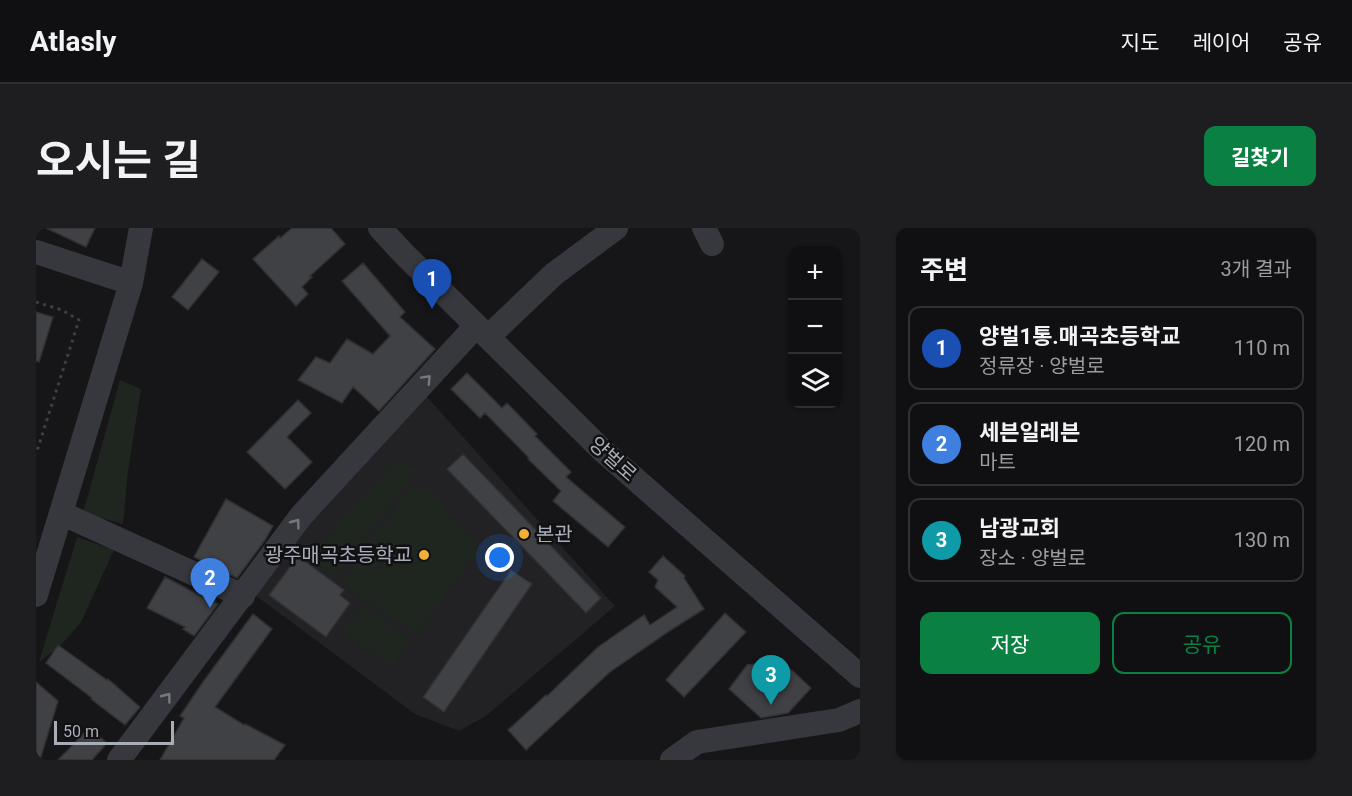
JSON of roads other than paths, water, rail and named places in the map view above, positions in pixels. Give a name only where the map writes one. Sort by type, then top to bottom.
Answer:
[{"type":"street","points":[[36,595],[131,283],[141,228]]},
{"type":"street","name":"양벌로","points":[[380,228],[403,254],[602,450],[860,676]]},
{"type":"street","points":[[119,760],[302,516],[482,331],[616,228]]},
{"type":"street","points":[[36,252],[131,283]]},
{"type":"street","points":[[61,513],[243,596]]},
{"type":"street","points":[[672,760],[697,742],[839,720],[860,711]]},
{"type":"place","name":"양벌1통.매곡초등학교","points":[[432,309]]},
{"type":"place","name":"본관","points":[[524,534]]},
{"type":"place","name":"광주매곡초등학교","points":[[424,555]]},
{"type":"place","name":"세븐일레븐","points":[[210,608]]},
{"type":"place","name":"남광교회","points":[[771,705]]}]
